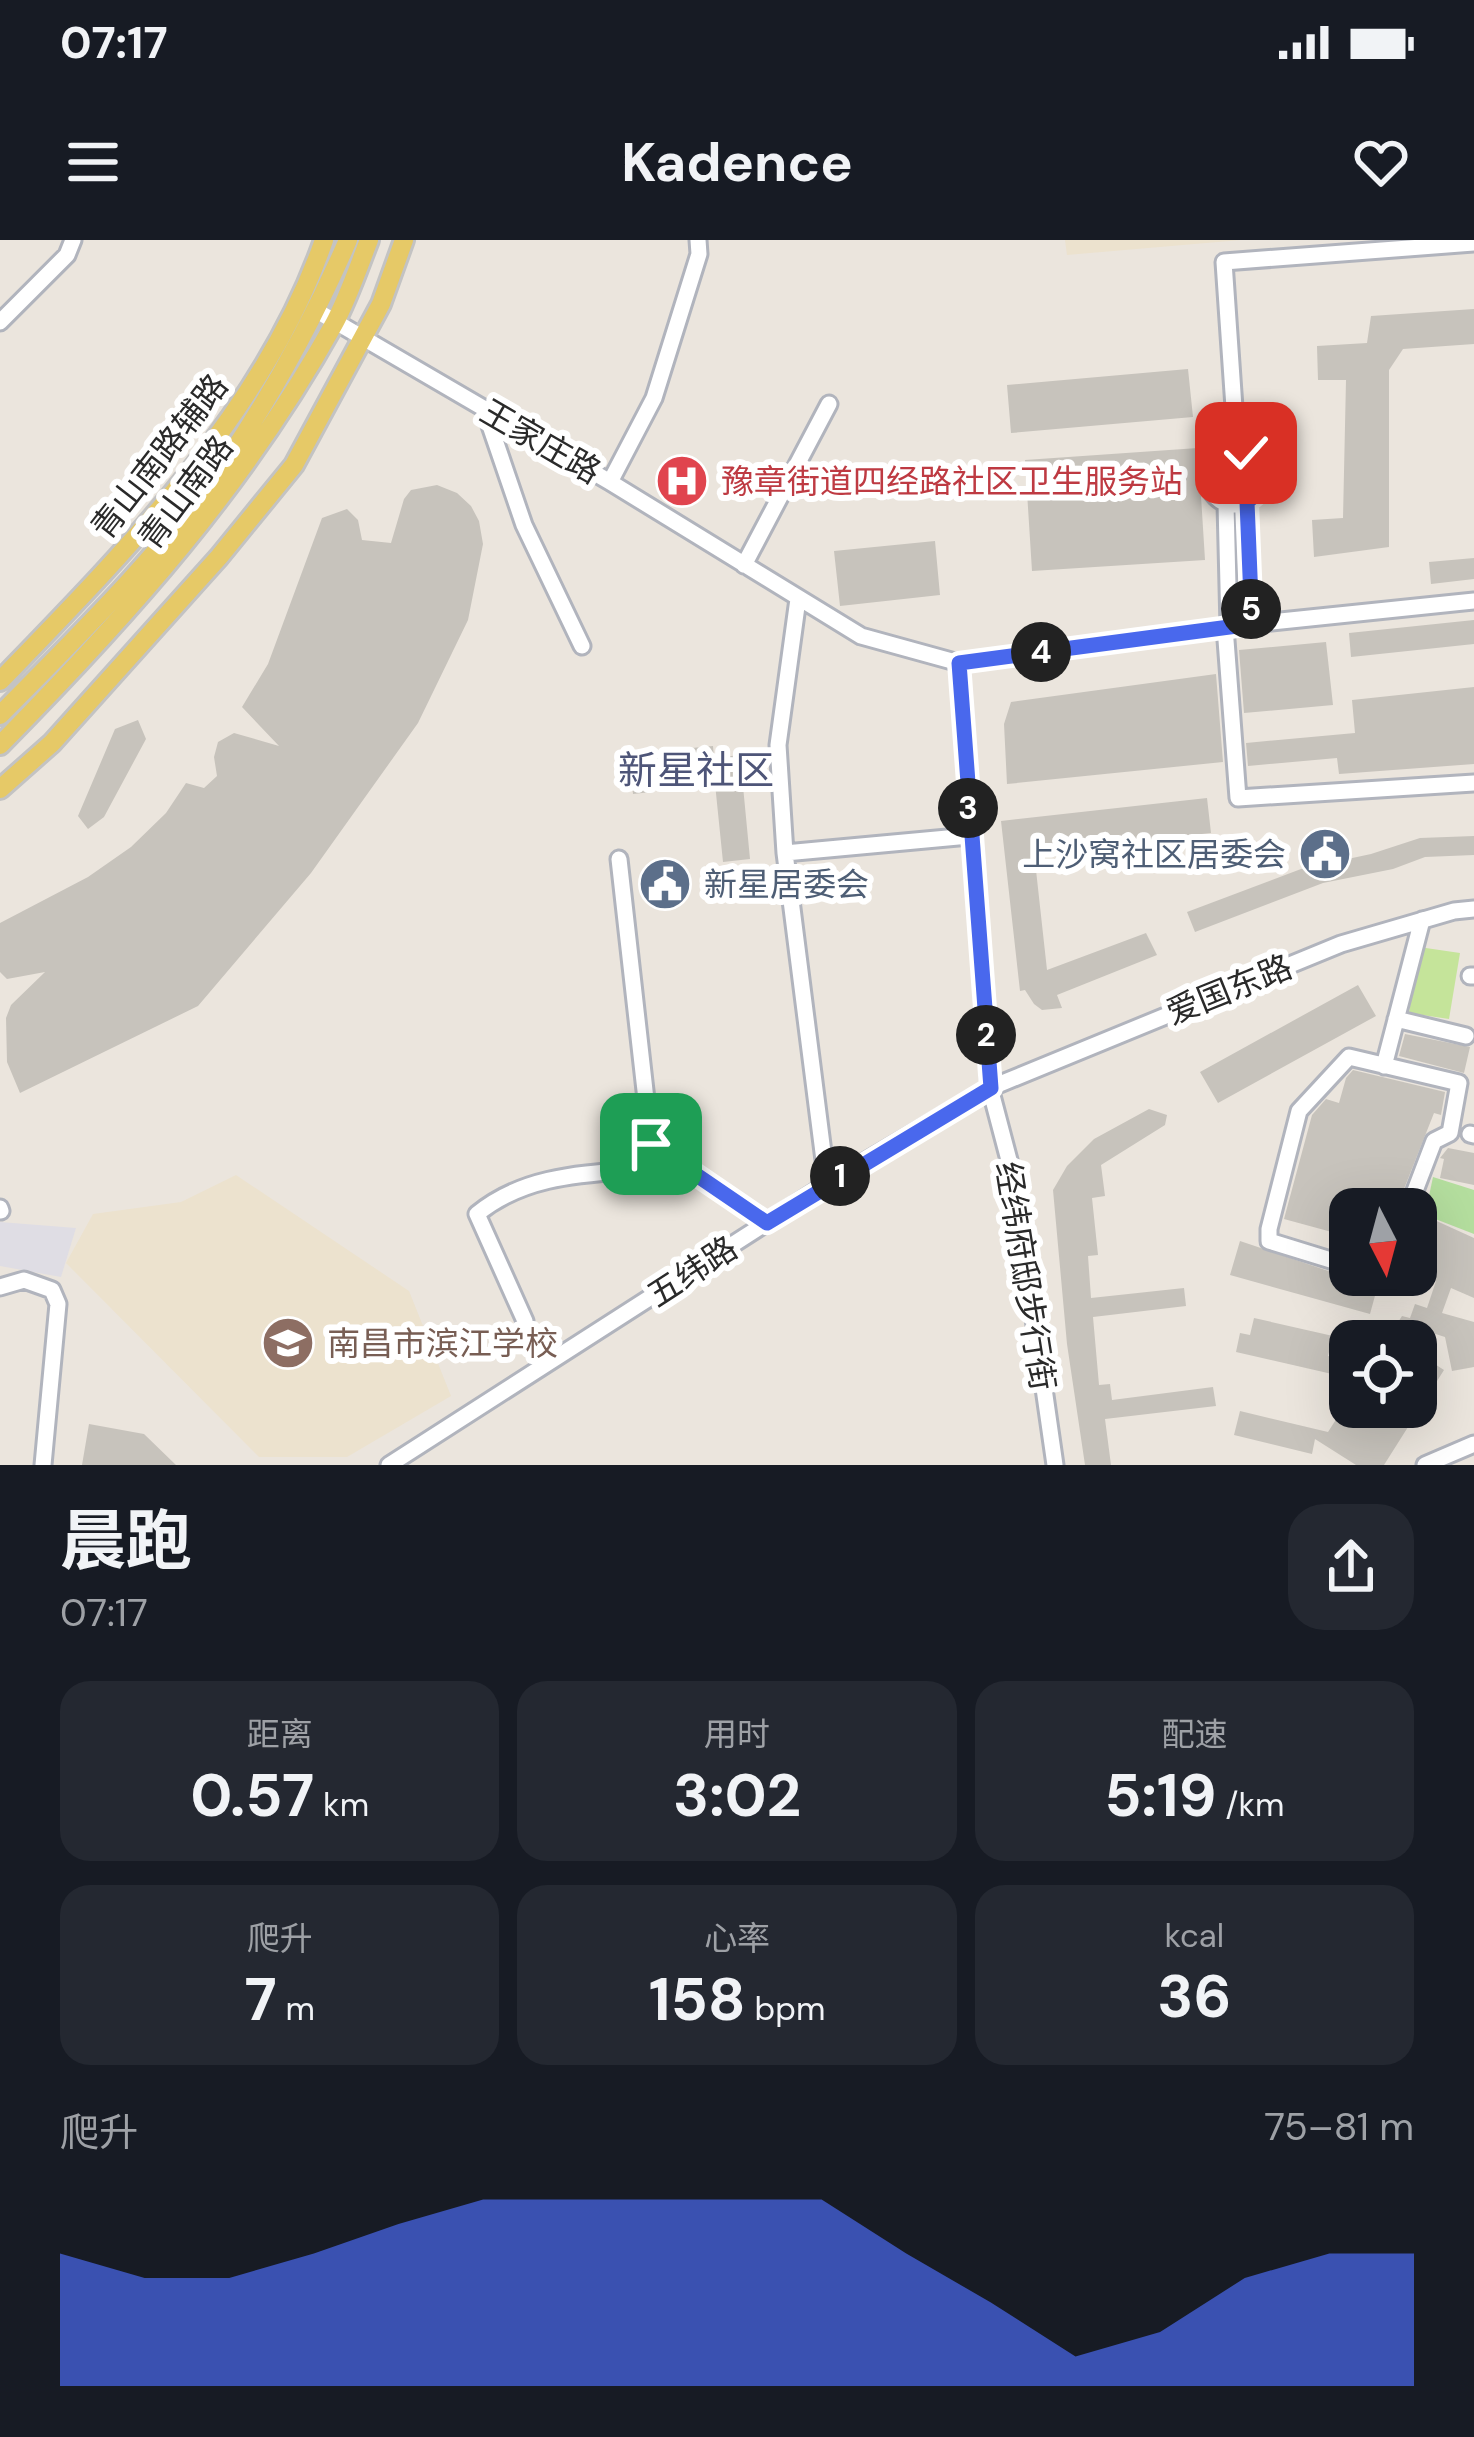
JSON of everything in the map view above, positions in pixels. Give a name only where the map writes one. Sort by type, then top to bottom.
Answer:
[{"type":"main road","name":"青山南路辅路","points":[[0,681],[110,568],[246,393],[304,297],[324,240]]},
{"type":"main road","name":"青山南路","points":[[0,715],[154,550],[227,460],[317,311],[348,240]]},
{"type":"main road","name":"青山南路","points":[[0,745],[172,561],[239,477],[336,321],[369,240]]},
{"type":"main road","points":[[0,789],[52,743],[219,557],[294,465],[381,304],[404,240]]},
{"type":"street","points":[[0,322],[67,255],[73,240]]},
{"type":"street","points":[[610,482],[654,398],[699,254],[698,240]]},
{"type":"street","points":[[1237,451],[1224,262],[1474,243]]},
{"type":"street","name":"王家庄路","points":[[317,311],[861,636],[959,663]]},
{"type":"street","points":[[744,566],[829,404]]},
{"type":"street","points":[[484,408],[524,525],[582,646]]},
{"type":"street","points":[[1237,451],[1254,458],[1262,475],[1258,493],[1247,502],[1226,504],[1213,494],[1210,469],[1220,456],[1237,451]]},
{"type":"street","points":[[1247,502],[1252,624]]},
{"type":"street","points":[[1226,504],[1227,627],[1238,798],[1474,783]]},
{"type":"street","points":[[798,599],[778,745],[785,854],[827,1184]]},
{"type":"street","points":[[991,1088],[959,663],[1227,627],[1474,601]]},
{"type":"street","points":[[785,854],[970,836]]},
{"type":"street","points":[[525,1321],[477,1214],[533,1183],[646,1169],[651,1144],[619,859]]},
{"type":"street","name":"爱国东路","points":[[991,1088],[1321,952],[1474,909]]},
{"type":"street","points":[[1384,1066],[1422,920]]},
{"type":"street","points":[[1396,1019],[1466,1036]]},
{"type":"street","points":[[1329,1259],[1269,1241],[1271,1215],[1299,1111],[1349,1057],[1459,1083],[1450,1133],[1434,1141],[1416,1188]]},
{"type":"street","name":"五纬路","points":[[388,1465],[827,1184],[991,1088]]},
{"type":"street","name":"经纬府邸步行街","points":[[991,1088],[1014,1179],[1055,1465]]},
{"type":"street","points":[[651,1144],[767,1223]]},
{"type":"street","points":[[0,1287],[24,1280],[52,1290],[58,1304],[43,1465]]},
{"type":"street","points":[[1425,1465],[1474,1444]]},
{"type":"shaded area","points":[[1065,240],[1241,240],[1067,255]]},
{"type":"shaded area","name":"南昌市滨江学校","points":[[236,1175],[409,1291],[451,1396],[347,1457],[259,1457],[66,1263],[93,1214],[181,1202]]},
{"type":"shaded area","points":[[0,1222],[76,1228],[61,1277],[0,1266]]},
{"type":"green space","points":[[1419,947],[1460,953],[1449,1019],[1409,1013]]},
{"type":"green space","points":[[1433,1177],[1474,1190],[1474,1234],[1437,1220],[1437,1188],[1431,1188]]},
{"type":"building","points":[[1474,309],[1474,344],[1403,349],[1389,370],[1389,547],[1314,557],[1312,520],[1343,518],[1346,380],[1318,380],[1317,346],[1367,343],[1371,316]]},
{"type":"building","points":[[1188,369],[1193,417],[1011,433],[1007,385]]},
{"type":"building","points":[[1198,448],[1205,560],[1032,571],[1025,460]]},
{"type":"building","points":[[437,485],[457,493],[471,506],[483,544],[468,620],[418,723],[311,873],[198,1006],[20,1093],[7,1062],[6,1018],[11,1005],[45,972],[7,979],[0,972],[0,923],[88,877],[131,847],[166,813],[186,783],[204,788],[217,776],[218,742],[234,733],[279,746],[242,707],[268,664],[322,518],[347,509],[358,520],[362,540],[391,543],[411,490]]},
{"type":"building","points":[[935,541],[940,595],[840,606],[834,551]]},
{"type":"building","points":[[1474,558],[1474,579],[1431,584],[1429,562]]},
{"type":"building","points":[[1474,620],[1474,644],[1351,657],[1349,633]]},
{"type":"building","points":[[1326,642],[1333,705],[1244,713],[1239,650]]},
{"type":"building","points":[[1216,674],[1223,762],[1007,784],[1004,724],[1011,702]]},
{"type":"building","points":[[1474,687],[1474,764],[1339,774],[1337,758],[1248,766],[1246,743],[1355,733],[1352,700]]},
{"type":"building","points":[[138,720],[146,739],[104,817],[88,829],[78,816],[115,729]]},
{"type":"building","points":[[713,746],[714,758],[740,755],[750,859],[723,862],[713,764],[648,770],[651,792],[633,794],[629,754]]},
{"type":"building","points":[[1207,798],[1211,833],[1034,852],[1047,970],[1146,933],[1157,955],[1057,995],[1062,1008],[1042,1010],[1034,1004],[1025,990],[1020,991],[1001,821]]},
{"type":"building","points":[[1474,836],[1474,855],[1425,857],[1393,869],[1323,883],[1195,932],[1187,912],[1301,869],[1420,838]]},
{"type":"building","points":[[1358,985],[1376,1016],[1218,1103],[1200,1072]]},
{"type":"building","points":[[1405,1034],[1470,1047],[1464,1073],[1399,1056]]},
{"type":"building","points":[[1353,1070],[1445,1092],[1441,1115],[1434,1113],[1404,1188],[1329,1188],[1329,1231],[1284,1219],[1312,1115],[1326,1099],[1339,1103]]},
{"type":"building","points":[[1149,1109],[1167,1115],[1165,1125],[1101,1165],[1105,1196],[1092,1198],[1098,1255],[1088,1256],[1091,1298],[1184,1288],[1186,1306],[1093,1317],[1099,1385],[1110,1384],[1112,1400],[1213,1387],[1216,1406],[1105,1419],[1111,1465],[1085,1465],[1067,1344],[1053,1190],[1067,1166],[1094,1139]]},
{"type":"building","points":[[1448,1148],[1474,1153],[1474,1185],[1440,1178],[1444,1159],[1440,1158]]},
{"type":"building","points":[[1437,1221],[1474,1238],[1474,1298],[1451,1288],[1442,1313],[1474,1322],[1474,1367],[1452,1371],[1445,1337],[1437,1334],[1437,1320],[1399,1320],[1410,1318],[1415,1304],[1427,1308],[1431,1296],[1437,1296]]},
{"type":"building","points":[[1240,1241],[1329,1271],[1329,1296],[1375,1296],[1370,1314],[1230,1275]]},
{"type":"building","points":[[1254,1318],[1329,1335],[1329,1373],[1236,1352],[1240,1333],[1250,1335]]},
{"type":"building","points":[[1240,1411],[1328,1432],[1331,1428],[1407,1428],[1384,1465],[1356,1465],[1315,1439],[1312,1454],[1234,1435]]},
{"type":"building","points":[[89,1424],[144,1434],[176,1465],[82,1465]]},
{"type":"place","name":"豫章街道四经路社区卫生服务站","points":[[682,481]]},
{"type":"place","name":"上沙窝社区居委会","points":[[1325,854]]},
{"type":"place","name":"新星居委会","points":[[665,884]]},
{"type":"place","name":"南昌市滨江学校","points":[[288,1343]]},
{"type":"district","name":"新星社区","points":[[696,770]]},
{"type":"route","points":[[651,1144],[767,1223],[991,1088],[959,663],[1252,624],[1247,502],[1258,493],[1262,475],[1246,453]]}]
